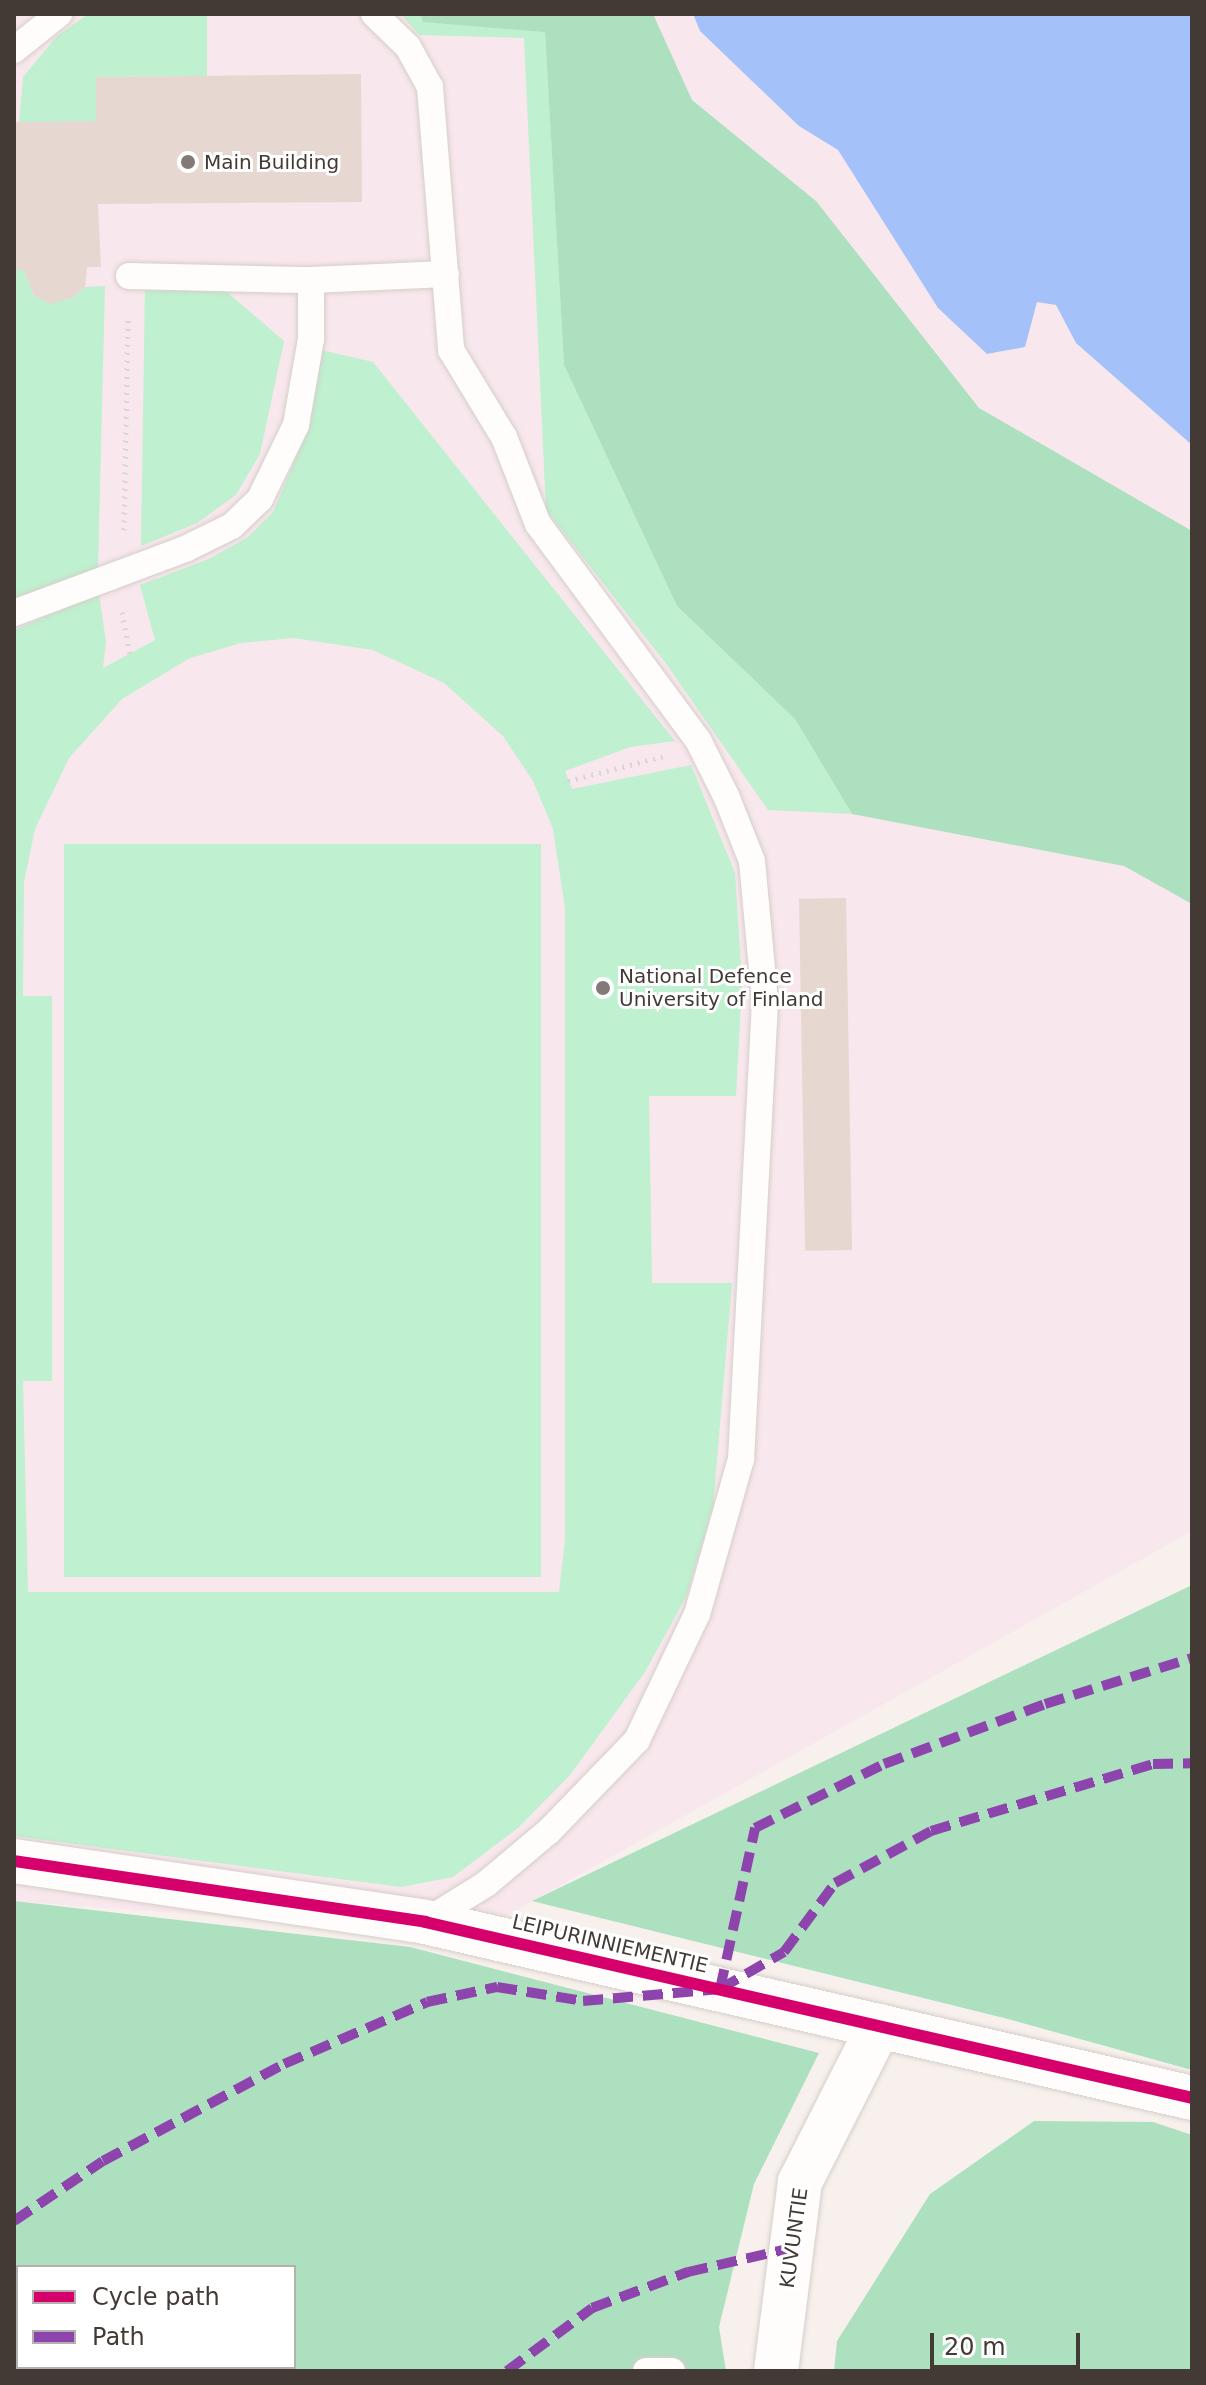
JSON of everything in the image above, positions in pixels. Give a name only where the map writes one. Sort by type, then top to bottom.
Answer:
[{"type":"street","name":"LEIPURINNIEMENTIE","points":[[14,1861],[425,1922],[1192,2098]]},
{"type":"street","name":"KUVUNTIE","points":[[776,2371],[800,2182],[879,2026]]},
{"type":"lane","points":[[14,50],[59,14]]},
{"type":"lane","points":[[374,14],[408,47],[430,87],[451,350],[504,437],[538,524],[703,749],[752,861],[760,917],[765,1002],[741,1459],[697,1614],[637,1740],[549,1831],[486,1884],[425,1922]]},
{"type":"lane","points":[[129,276],[311,280],[446,274]]},
{"type":"lane","points":[[14,613],[232,526],[260,499],[296,425],[311,339],[311,280]]},
{"type":"lane","points":[[646,2371],[672,2371]]},
{"type":"path","points":[[123,572],[129,276]]},
{"type":"path","points":[[568,781],[625,762],[703,749]]},
{"type":"shaded area","name":"National Defence University of Finland","points":[[14,14],[693,14],[700,31],[799,126],[838,150],[938,308],[987,354],[1025,347],[1037,302],[1056,305],[1076,343],[1192,445],[1192,1531],[472,1935],[14,1901]]},
{"type":"green space","points":[[88,14],[207,14],[207,76],[96,77],[96,121],[19,123],[23,77],[56,37]]},
{"type":"green space","points":[[401,14],[421,14],[424,22],[545,31],[564,365],[677,606],[795,719],[852,814],[768,810],[667,665],[546,510],[524,38],[419,35]]},
{"type":"green space","points":[[421,14],[653,14],[692,100],[816,201],[979,408],[1192,531],[1192,904],[1124,866],[852,814],[795,719],[677,606],[564,365],[545,32],[423,22]]},
{"type":"green space","points":[[14,270],[24,270],[34,296],[51,303],[72,298],[85,287],[105,286],[98,568],[14,598]]},
{"type":"green space","points":[[220,286],[284,341],[260,454],[236,495],[197,523],[141,546],[145,287]]},
{"type":"green space","points":[[321,350],[373,362],[675,741],[630,747],[565,771],[572,789],[691,765],[735,873],[742,984],[736,1096],[649,1096],[652,1283],[732,1283],[713,1507],[687,1595],[645,1672],[570,1775],[518,1828],[453,1877],[401,1887],[14,1836],[14,630],[99,594],[106,642],[103,668],[155,640],[140,585],[209,559],[248,537],[273,512],[310,425]],"holes":[[[294,638],[373,650],[444,683],[503,736],[533,781],[553,829],[565,908],[565,1540],[559,1592],[28,1592],[23,1381],[52,1381],[52,996],[23,996],[24,882],[35,829],[69,758],[122,699],[190,658],[241,643]]]},
{"type":"green space","points":[[64,844],[541,844],[541,1577],[64,1577]]},
{"type":"green space","points":[[1192,1585],[1192,2070],[1004,2018],[532,1901]]},
{"type":"green space","points":[[14,1901],[410,1947],[819,2053],[754,2184],[719,2327],[726,2371],[14,2371]]},
{"type":"green space","points":[[1034,2121],[1153,2122],[1192,2135],[1192,2371],[834,2371],[837,2341],[930,2194]]},
{"type":"water","points":[[693,14],[1192,14],[1192,445],[1076,343],[1056,305],[1037,302],[1025,347],[987,354],[938,308],[838,150],[799,126],[700,31]]},
{"type":"building","name":"Main Building","points":[[361,74],[362,202],[98,204],[101,267],[87,267],[85,287],[72,298],[51,304],[34,296],[24,270],[14,270],[14,122],[96,121],[96,77]]},
{"type":"building","points":[[846,898],[852,1250],[805,1251],[799,899]]},
{"type":"marked path","points":[[720,1989],[755,1828],[884,1764],[1045,1704],[1192,1658]]},
{"type":"marked path","points":[[14,2221],[103,2161],[284,2064],[427,2002],[497,1987],[583,2001],[720,1989],[784,1952],[835,1883],[931,1831],[1153,1764],[1192,1763]]},
{"type":"marked path","points":[[507,2371],[592,2308],[688,2272],[792,2248]]},
{"type":"cycle path","points":[[14,1861],[425,1922],[1192,2098]]},
{"type":"place","name":"Main Building","points":[[188,162]]},
{"type":"place","name":"National Defence University of Finland","points":[[603,988]]}]
